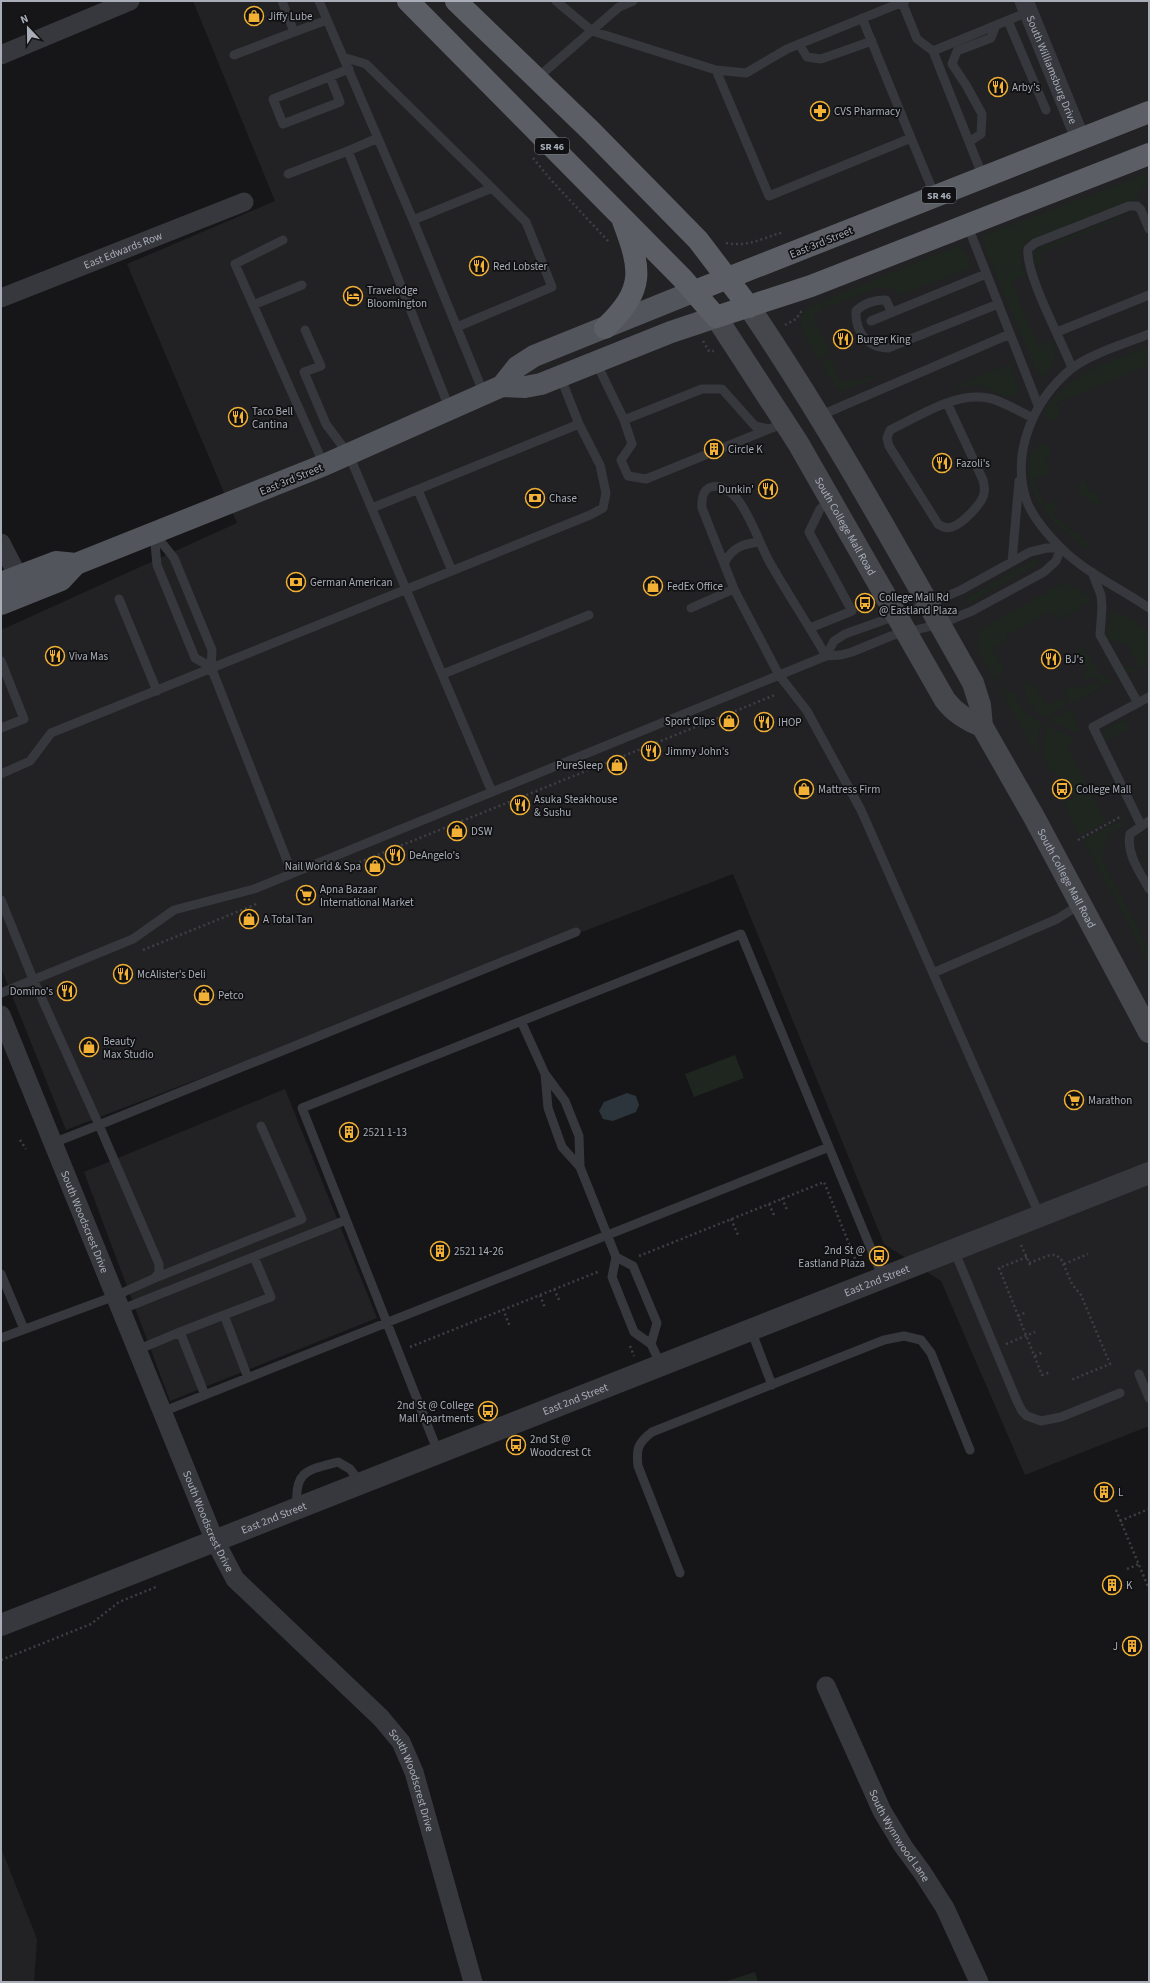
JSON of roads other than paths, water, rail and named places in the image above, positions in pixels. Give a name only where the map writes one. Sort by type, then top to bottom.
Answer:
[{"type":"highway","name":"SR 46","points":[[408,1],[695,291],[716,317]]},
{"type":"highway","points":[[456,1],[693,235],[729,278],[749,306]]},
{"type":"highway","name":"East 3rd Street","points":[[695,291],[1149,112]]},
{"type":"highway","name":"East 3rd Street","points":[[716,317],[811,286],[1149,154]]},
{"type":"highway","points":[[605,328],[625,305],[634,290],[637,278],[636,262],[621,216]]},
{"type":"main road","name":"East 3rd Street","points":[[1,604],[61,580],[76,564],[349,455],[450,410],[493,390],[524,361],[695,291]]},
{"type":"main road","name":"South College Mall Road","points":[[749,306],[820,416],[929,604],[976,690],[980,704],[982,726],[1081,904],[1149,1032]]},
{"type":"main road","name":"East 3rd Street","points":[[493,390],[533,386],[671,332],[716,317]]},
{"type":"main road","name":"South College Mall Road","points":[[716,317],[777,426],[830,500],[949,706],[962,717],[982,726]]},
{"type":"main road","name":"East 3rd Street","points":[[10,580],[56,562],[76,564]]},
{"type":"street","points":[[1,55],[130,1]]},
{"type":"street","name":"South Williamsburg Drive","points":[[1026,7],[1080,138]]},
{"type":"street","name":"East Edwards Row","points":[[1,298],[244,202]]},
{"type":"street","points":[[1,543],[10,580]]},
{"type":"street","name":"South Woodscrest Drive","points":[[1,1015],[214,1539],[235,1579],[381,1718],[401,1742],[420,1790],[473,1982]]},
{"type":"street","name":"East 2nd Street","points":[[1,1624],[214,1539],[1149,1173]]},
{"type":"street","name":"South Wynnwood Lane","points":[[826,1686],[882,1811],[903,1846],[945,1908],[979,1982]]},
{"type":"lane","points":[[282,1],[294,32]]},
{"type":"lane","points":[[319,1],[457,327],[493,390]]},
{"type":"lane","points":[[556,1],[592,31],[716,70],[746,73],[787,49],[903,2],[918,39],[933,51],[983,177]]},
{"type":"lane","points":[[536,79],[619,7],[633,1]]},
{"type":"lane","points":[[933,51],[1008,21],[1026,7]]},
{"type":"lane","points":[[862,18],[936,196]]},
{"type":"lane","points":[[234,55],[327,20]]},
{"type":"lane","points":[[1008,21],[1046,110]]},
{"type":"lane","points":[[969,142],[981,134],[982,114],[966,85],[952,64],[957,51],[991,38],[996,25]]},
{"type":"lane","points":[[799,44],[807,57],[821,59],[872,41]]},
{"type":"lane","points":[[344,57],[366,64],[526,222],[552,286],[457,327]]},
{"type":"lane","points":[[330,77],[340,102],[283,124],[273,99],[349,69]]},
{"type":"lane","points":[[716,70],[769,196],[911,138]]},
{"type":"lane","points":[[288,174],[378,138]]},
{"type":"lane","points":[[348,151],[450,410]]},
{"type":"lane","points":[[413,220],[492,188]]},
{"type":"lane","points":[[1072,368],[1035,281],[1027,256],[1028,249],[1035,243],[1129,206],[1137,206],[1141,210],[1149,229]]},
{"type":"lane","points":[[967,224],[1038,405]]},
{"type":"lane","points":[[283,240],[235,264],[324,465]]},
{"type":"lane","points":[[871,321],[986,274]]},
{"type":"lane","points":[[253,305],[302,285]]},
{"type":"lane","points":[[1057,332],[1149,295]]},
{"type":"lane","points":[[892,313],[886,300],[870,302],[856,311],[857,323],[864,339],[879,348],[888,348],[998,304]]},
{"type":"lane","points":[[305,330],[321,366],[304,372],[326,424],[349,455],[492,792]]},
{"type":"lane","points":[[820,416],[1010,334]]},
{"type":"lane","points":[[1012,562],[1021,465],[1025,441],[1038,405],[1072,368],[1149,334]]},
{"type":"lane","points":[[596,362],[624,420],[632,444],[620,460],[628,476],[646,479],[777,426]]},
{"type":"lane","points":[[1,774],[30,761],[51,733],[590,515],[603,508],[606,493],[600,465],[580,424],[560,376]]},
{"type":"lane","points":[[624,420],[702,389],[722,389],[755,426],[777,426]]},
{"type":"lane","points":[[947,403],[983,480],[984,493],[979,504],[967,517],[954,527],[944,528],[938,524],[889,446],[887,438],[890,430],[947,403],[967,398],[989,398],[1033,418]]},
{"type":"lane","points":[[372,508],[580,424]]},
{"type":"lane","points":[[1021,465],[1027,500],[1036,517],[1061,548],[1092,572],[1149,608]]},
{"type":"lane","points":[[826,656],[769,561],[739,501],[729,490],[722,487],[709,488],[704,492],[701,499],[702,508],[725,562],[734,589],[779,675],[807,711],[858,805],[1040,1216]]},
{"type":"lane","points":[[418,490],[452,571]]},
{"type":"lane","points":[[810,628],[852,611],[809,532],[820,509],[830,500]]},
{"type":"lane","points":[[154,533],[157,565],[195,658],[211,667]]},
{"type":"lane","points":[[154,533],[174,558],[212,650],[211,667],[292,873]]},
{"type":"lane","points":[[725,562],[729,554],[741,544],[759,542]]},
{"type":"lane","points":[[1,993],[133,939],[174,910],[254,889],[826,656],[841,656],[891,636],[901,624],[929,604],[961,590],[1030,552],[1047,548],[1061,548]]},
{"type":"lane","points":[[826,656],[834,641],[845,634],[901,624],[940,624],[972,611],[1044,572],[1056,561],[1061,548]]},
{"type":"lane","points":[[1092,572],[1101,595],[1102,607],[1100,635],[1138,703]]},
{"type":"lane","points":[[691,608],[734,589]]},
{"type":"lane","points":[[119,599],[157,691]]},
{"type":"lane","points":[[443,674],[589,615]]},
{"type":"lane","points":[[1,661],[24,718],[1,728]]},
{"type":"lane","points":[[1149,697],[1093,727],[1145,823],[1130,834],[1128,843],[1130,853],[1149,889]]},
{"type":"lane","points":[[1,900],[33,980],[99,1125],[159,1264],[159,1272],[155,1278]]},
{"type":"lane","points":[[933,973],[1057,919],[1081,904]]},
{"type":"lane","points":[[53,1143],[576,932]]},
{"type":"lane","points":[[438,1452],[302,1108],[741,934],[882,1278]]},
{"type":"lane","points":[[521,1021],[545,1074],[565,1101],[579,1136],[580,1167],[616,1257],[612,1277],[631,1325],[634,1332],[651,1344],[661,1365]]},
{"type":"lane","points":[[545,1074],[548,1108],[562,1147],[580,1167]]},
{"type":"lane","points":[[118,1303],[155,1278],[302,1219],[261,1126]]},
{"type":"lane","points":[[162,1412],[829,1147]]},
{"type":"lane","points":[[1,1338],[24,1329],[118,1303],[254,1257],[346,1220]]},
{"type":"lane","points":[[954,1250],[1022,1411],[1041,1421],[1061,1417],[1120,1393]]},
{"type":"lane","points":[[137,1350],[271,1297],[254,1257]]},
{"type":"lane","points":[[616,1257],[633,1266],[657,1323],[651,1344]]},
{"type":"lane","points":[[1,1274],[24,1329]]},
{"type":"lane","points":[[224,1315],[248,1378]]},
{"type":"lane","points":[[750,1330],[772,1385]]},
{"type":"lane","points":[[180,1332],[205,1395]]},
{"type":"lane","points":[[680,1573],[638,1466],[637,1453],[641,1441],[652,1432],[884,1340],[904,1336],[921,1340],[931,1353],[970,1450]]},
{"type":"lane","points":[[1139,1374],[1149,1398]]},
{"type":"lane","points":[[297,1507],[296,1492],[298,1482],[303,1475],[317,1467],[338,1462],[350,1469],[360,1482]]},
{"type":"place","name":"Jiffy Lube","points":[[254,16]]},
{"type":"place","name":"Arby's","points":[[998,87]]},
{"type":"place","name":"CVS Pharmacy","points":[[820,111]]},
{"type":"place","name":"Red Lobster","points":[[479,266]]},
{"type":"place","name":"Travelodge Bloomington","points":[[353,296]]},
{"type":"place","name":"Burger King","points":[[843,339]]},
{"type":"place","name":"Taco Bell Cantina","points":[[238,417]]},
{"type":"place","name":"Circle K","points":[[714,449]]},
{"type":"place","name":"Fazoli's","points":[[942,463]]},
{"type":"place","name":"Dunkin'","points":[[768,489]]},
{"type":"place","name":"Chase","points":[[535,498]]},
{"type":"place","name":"German American","points":[[296,582]]},
{"type":"place","name":"FedEx Office","points":[[653,586]]},
{"type":"place","name":"College Mall Rd @ Eastland Plaza","points":[[865,603]]},
{"type":"place","name":"Viva Mas","points":[[55,656]]},
{"type":"place","name":"BJ's","points":[[1051,659]]},
{"type":"place","name":"Sport Clips","points":[[729,721]]},
{"type":"place","name":"IHOP","points":[[764,722]]},
{"type":"place","name":"Jimmy John's","points":[[651,751]]},
{"type":"place","name":"PureSleep","points":[[617,765]]},
{"type":"place","name":"Mattress Firm","points":[[804,789]]},
{"type":"place","name":"College Mall","points":[[1062,789]]},
{"type":"place","name":"Asuka Steakhouse & Sushu","points":[[520,805]]},
{"type":"place","name":"DSW","points":[[457,831]]},
{"type":"place","name":"DeAngelo's","points":[[395,855]]},
{"type":"place","name":"Nail World & Spa","points":[[375,866]]},
{"type":"place","name":"Apna Bazaar International Market","points":[[306,895]]},
{"type":"place","name":"A Total Tan","points":[[249,919]]},
{"type":"place","name":"McAlister's Deli","points":[[123,974]]},
{"type":"place","name":"Domino's","points":[[67,991]]},
{"type":"place","name":"Petco","points":[[204,995]]},
{"type":"place","name":"Beauty Max Studio","points":[[89,1047]]},
{"type":"place","name":"Marathon","points":[[1074,1100]]},
{"type":"place","name":"2521 1-13","points":[[349,1132]]},
{"type":"place","name":"2521 14-26","points":[[440,1251]]},
{"type":"place","name":"2nd St @ Eastland Plaza","points":[[879,1256]]},
{"type":"place","name":"2nd St @ College Mall Apartments","points":[[488,1411]]},
{"type":"place","name":"2nd St @ Woodcrest Ct","points":[[516,1445]]},
{"type":"place","name":"L","points":[[1104,1492]]},
{"type":"place","name":"K","points":[[1112,1585]]},
{"type":"place","name":"J","points":[[1132,1646]]}]
